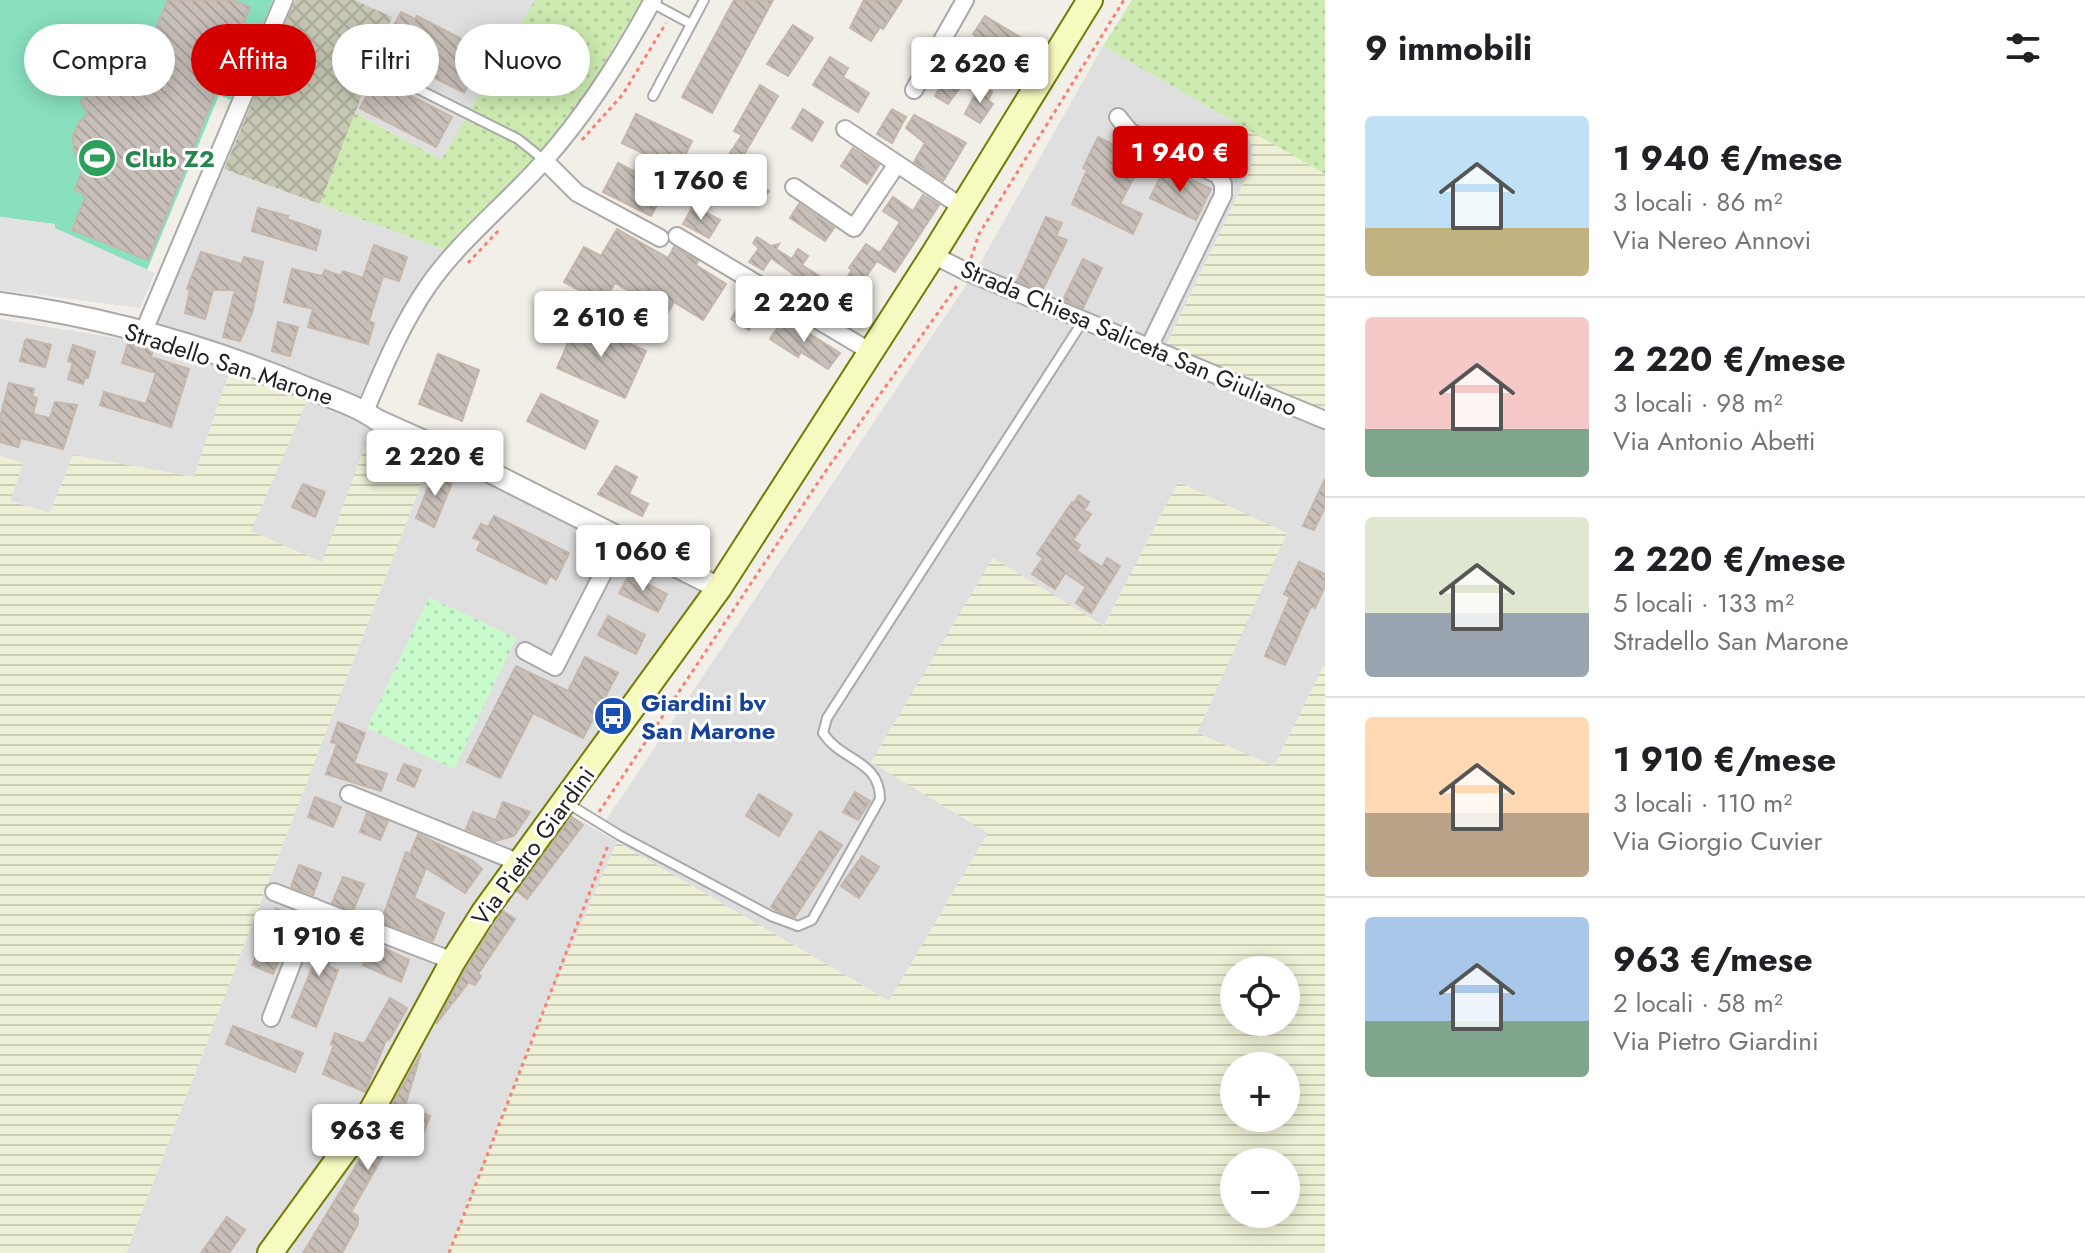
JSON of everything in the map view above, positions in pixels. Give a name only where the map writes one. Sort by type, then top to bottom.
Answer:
[{"type":"main road","name":"Via Pietro Giardini","points":[[270,1253],[366,1121],[453,961],[719,588],[933,255],[1090,0]]},
{"type":"street","points":[[143,333],[284,0]]},
{"type":"street","points":[[914,90],[965,0]]},
{"type":"street","points":[[365,411],[387,358],[428,286],[545,161],[585,111],[625,51],[650,1]]},
{"type":"street","points":[[1118,117],[1130,132],[1218,175],[1223,184],[1223,195],[1149,347]]},
{"type":"street","points":[[845,129],[962,207]]},
{"type":"street","points":[[545,161],[588,200],[660,238]]},
{"type":"street","points":[[794,187],[854,228],[897,164]]},
{"type":"street","points":[[677,236],[871,352]]},
{"type":"street","name":"Strada Chiesa Saliceta San Giuliano","points":[[933,255],[967,272],[1325,420]]},
{"type":"street","name":"Stradello San Marone","points":[[0,303],[33,307],[143,333],[263,370],[365,411],[377,420],[464,459],[719,588]]},
{"type":"street","points":[[525,651],[555,667],[621,538]]},
{"type":"street","points":[[349,794],[520,863]]},
{"type":"street","points":[[274,892],[453,961]]},
{"type":"street","points":[[271,1018],[314,907]]},
{"type":"lane","points":[[653,96],[704,0]]},
{"type":"lane","points":[[650,1],[691,24]]},
{"type":"lane","points":[[432,96],[518,139],[545,161]]},
{"type":"lane","points":[[565,802],[771,916],[798,926],[812,920],[880,799],[876,775],[830,744],[823,733],[823,725],[1083,320]]},
{"type":"path","points":[[449,1253],[611,835],[592,823],[823,475],[967,272],[979,234],[1124,0]]},
{"type":"shaded area","points":[[295,0],[355,0],[392,17],[389,24],[332,24],[332,96],[362,96],[320,204],[224,169],[255,96],[316,96],[316,24],[285,24]]},
{"type":"shaded area","points":[[355,0],[535,0],[521,24],[455,24],[455,96],[479,96],[441,160],[355,113],[362,96],[439,96],[439,24],[389,24],[392,17]]},
{"type":"shaded area","points":[[1103,46],[1242,126],[1252,147],[1250,170],[1166,345],[978,267]]},
{"type":"shaded area","points":[[1242,126],[1325,174],[1325,412],[1166,345],[1250,170],[1252,147]]},
{"type":"shaded area","points":[[224,169],[445,250],[399,317],[349,418],[372,428],[323,563],[251,531],[230,371],[194,477],[73,455],[50,513],[10,501],[23,463],[0,456],[0,319],[146,343]]},
{"type":"shaded area","points":[[0,217],[55,224],[55,228],[155,273],[140,308],[0,290]]},
{"type":"shaded area","points":[[971,278],[1325,428],[1325,663],[1274,766],[1197,733],[1286,533],[1178,482],[1104,626],[872,762],[988,833],[889,1001],[617,842],[538,1024],[448,1253],[126,1253],[433,453],[706,593],[555,806],[616,841],[621,830],[606,820]]},
{"type":"shaded area","points":[[230,370],[307,401],[251,531],[322,562],[372,428],[433,453],[126,1253],[0,1253],[0,456],[23,463],[10,501],[50,513],[73,455],[194,477]]},
{"type":"shaded area","points":[[1178,482],[1287,533],[1197,733],[1274,766],[1325,663],[1325,1253],[448,1253],[538,1024],[617,842],[889,1001],[988,833],[871,762],[993,558],[1104,626]]},
{"type":"green space","name":"Club Z2","points":[[0,0],[273,0],[263,24],[191,24],[191,96],[219,96],[147,270],[54,228],[54,224],[0,217]]},
{"type":"green space","points":[[535,0],[642,0],[590,87],[590,24],[521,24]]},
{"type":"green space","points":[[1132,0],[1325,0],[1325,174],[1103,46]]},
{"type":"green space","points":[[479,96],[585,96],[566,127],[445,250],[320,204],[355,113],[441,160]]},
{"type":"green space","points":[[429,597],[516,638],[454,769],[367,728]]},
{"type":"building","points":[[168,0],[232,0],[250,7],[243,24],[191,24],[191,96],[214,96],[148,260],[72,230],[86,195],[75,190],[83,168],[74,150],[73,136],[78,124],[88,114],[80,101],[88,96],[175,96],[175,24],[157,24]]},
{"type":"building","points":[[734,0],[773,0],[712,113],[682,97]]},
{"type":"building","points":[[864,0],[902,0],[871,41],[850,28]]},
{"type":"building","points":[[401,12],[432,24],[395,24]]},
{"type":"building","points":[[985,16],[1028,42],[1016,62],[1013,59],[1008,67],[993,60],[996,54],[989,50],[970,75],[963,70],[982,41],[973,34]]},
{"type":"building","points":[[793,25],[813,38],[788,76],[767,64]]},
{"type":"building","points":[[439,27],[455,36],[455,88],[439,80]]},
{"type":"building","points":[[830,57],[848,68],[843,77],[869,93],[858,112],[813,85]]},
{"type":"building","points":[[947,76],[962,85],[948,104],[935,96]]},
{"type":"building","points":[[760,85],[778,96],[742,158],[747,161],[740,172],[769,191],[762,200],[740,186],[728,199],[708,186],[742,135],[734,131]]},
{"type":"building","points":[[980,85],[992,92],[988,100],[993,104],[980,123],[965,114]]},
{"type":"building","points":[[366,96],[411,96],[452,117],[436,147],[360,108]]},
{"type":"building","points":[[803,109],[823,122],[812,141],[792,128]]},
{"type":"building","points":[[892,109],[906,117],[892,143],[877,134]]},
{"type":"building","points":[[636,114],[692,141],[678,170],[622,143]]},
{"type":"building","points":[[914,115],[966,143],[943,181],[914,162],[925,143],[906,128]]},
{"type":"building","points":[[1098,137],[1143,160],[1120,204],[1142,214],[1133,234],[1072,204],[1087,170],[1083,168]]},
{"type":"building","points":[[853,148],[879,165],[867,184],[841,166]]},
{"type":"building","points":[[618,163],[666,188],[651,216],[603,192]]},
{"type":"building","points":[[1165,167],[1211,189],[1196,220],[1150,198]]},
{"type":"building","points":[[923,195],[939,205],[895,272],[877,261],[854,294],[867,302],[855,320],[838,308],[845,297],[838,291],[852,270],[849,268],[866,244],[880,253],[900,222],[883,211],[893,197],[913,211]]},
{"type":"building","points":[[799,204],[834,228],[825,241],[790,218]]},
{"type":"building","points":[[693,206],[720,220],[709,238],[683,224]]},
{"type":"building","points":[[258,208],[288,216],[287,219],[321,231],[316,250],[252,231]]},
{"type":"building","points":[[1046,217],[1062,223],[1056,236],[1067,240],[1042,291],[1017,281]]},
{"type":"building","points":[[617,229],[668,258],[674,247],[698,261],[696,265],[726,284],[703,320],[674,302],[666,316],[615,283],[603,303],[564,282],[584,247],[601,256]]},
{"type":"building","points":[[757,237],[771,246],[779,244],[776,249],[792,259],[798,249],[808,256],[802,265],[821,277],[809,297],[790,285],[796,276],[771,258],[763,270],[749,262],[759,248],[753,243]]},
{"type":"building","points":[[374,245],[407,257],[399,281],[383,276],[369,321],[374,323],[368,344],[308,327],[313,309],[284,302],[292,269],[322,276],[325,270],[341,276],[343,271],[363,278]]},
{"type":"building","points":[[201,252],[242,264],[244,257],[263,262],[252,313],[240,341],[223,337],[235,290],[213,290],[205,319],[185,313],[190,290],[187,289]]},
{"type":"building","points":[[1083,259],[1102,268],[1083,308],[1063,300]]},
{"type":"building","points":[[749,292],[766,303],[749,330],[731,319]]},
{"type":"building","points":[[784,318],[840,353],[828,369],[801,352],[798,357],[770,339]]},
{"type":"building","points":[[578,320],[646,351],[625,398],[557,368]]},
{"type":"building","points":[[278,322],[298,327],[290,356],[272,351]]},
{"type":"building","points":[[27,339],[51,345],[45,367],[20,361]]},
{"type":"building","points":[[128,343],[153,350],[151,357],[189,369],[171,427],[100,405],[104,392],[146,404],[156,373],[122,363]]},
{"type":"building","points":[[73,345],[95,352],[88,378],[85,377],[83,384],[68,379],[73,363],[68,361]]},
{"type":"building","points":[[438,354],[479,370],[462,421],[419,404]]},
{"type":"building","points":[[9,383],[34,389],[32,396],[37,398],[33,414],[50,418],[55,402],[77,405],[63,449],[21,438],[18,447],[0,442],[0,418]]},
{"type":"building","points":[[541,394],[598,421],[585,449],[527,421]]},
{"type":"building","points":[[616,466],[637,477],[629,494],[648,504],[642,516],[598,494]]},
{"type":"building","points":[[435,470],[454,478],[434,527],[416,518]]},
{"type":"building","points":[[1325,479],[1325,507],[1314,530],[1303,526]]},
{"type":"building","points":[[303,484],[325,492],[315,517],[292,507]]},
{"type":"building","points":[[1079,495],[1089,502],[1084,510],[1091,514],[1073,540],[1080,545],[1077,551],[1102,567],[1107,558],[1120,566],[1091,613],[1076,603],[1086,587],[1065,573],[1055,589],[1032,574],[1043,558],[1037,554]]},
{"type":"building","points":[[494,516],[569,553],[556,580],[550,576],[546,584],[477,550],[481,541],[473,538],[481,524],[488,527]]},
{"type":"building","points":[[1299,562],[1325,574],[1325,586],[1315,608],[1311,606],[1285,665],[1265,656],[1290,597],[1284,594]]},
{"type":"building","points":[[629,575],[667,594],[658,612],[619,593]]},
{"type":"building","points":[[608,616],[645,635],[636,654],[598,635]]},
{"type":"building","points":[[585,657],[618,673],[583,738],[533,713],[500,778],[467,762],[516,666],[568,691]]},
{"type":"building","points":[[338,722],[365,733],[354,763],[387,774],[381,791],[326,774],[337,744],[331,742]]},
{"type":"building","points":[[404,764],[421,770],[414,787],[397,780]]},
{"type":"building","points":[[855,792],[870,801],[858,820],[843,812]]},
{"type":"building","points":[[759,794],[792,814],[779,836],[746,816]]},
{"type":"building","points":[[315,797],[341,807],[333,827],[308,817]]},
{"type":"building","points":[[503,802],[530,812],[514,836],[495,841],[466,829],[473,812],[496,820]]},
{"type":"building","points":[[367,813],[388,821],[380,840],[360,832]]},
{"type":"building","points":[[572,817],[583,825],[527,899],[517,891]]},
{"type":"building","points":[[820,831],[842,845],[795,917],[771,907]]},
{"type":"building","points":[[418,834],[472,860],[482,869],[465,893],[426,868],[414,898],[444,913],[433,941],[381,922],[406,852],[410,854]]},
{"type":"building","points":[[862,856],[879,867],[859,898],[841,886]]},
{"type":"building","points":[[299,865],[321,873],[313,895],[291,887]]},
{"type":"building","points":[[343,877],[364,884],[353,911],[332,903]]},
{"type":"building","points":[[276,909],[296,917],[291,930],[282,927],[272,951],[281,955],[273,974],[252,965]]},
{"type":"building","points":[[503,911],[515,919],[478,974],[481,976],[475,985],[469,982],[436,1024],[466,969]]},
{"type":"building","points":[[320,923],[342,932],[328,966],[338,970],[316,1027],[292,1017],[322,944],[313,940]]},
{"type":"building","points":[[373,943],[409,960],[401,982],[363,965]]},
{"type":"building","points":[[390,998],[407,1008],[389,1040],[387,1038],[365,1092],[323,1074],[334,1045],[331,1044],[335,1033],[364,1044]]},
{"type":"building","points":[[233,1026],[303,1053],[295,1072],[226,1044]]},
{"type":"building","points":[[421,1053],[405,1106],[430,1116],[418,1147],[393,1138],[351,1212],[358,1216],[358,1224],[342,1253],[303,1253],[379,1128]]},
{"type":"building","points":[[227,1217],[245,1230],[229,1253],[201,1253]]},
{"type":"place","name":"Club Z2","points":[[97,158]]},
{"type":"place","name":"Giardini bv San Marone","points":[[613,716]]}]
